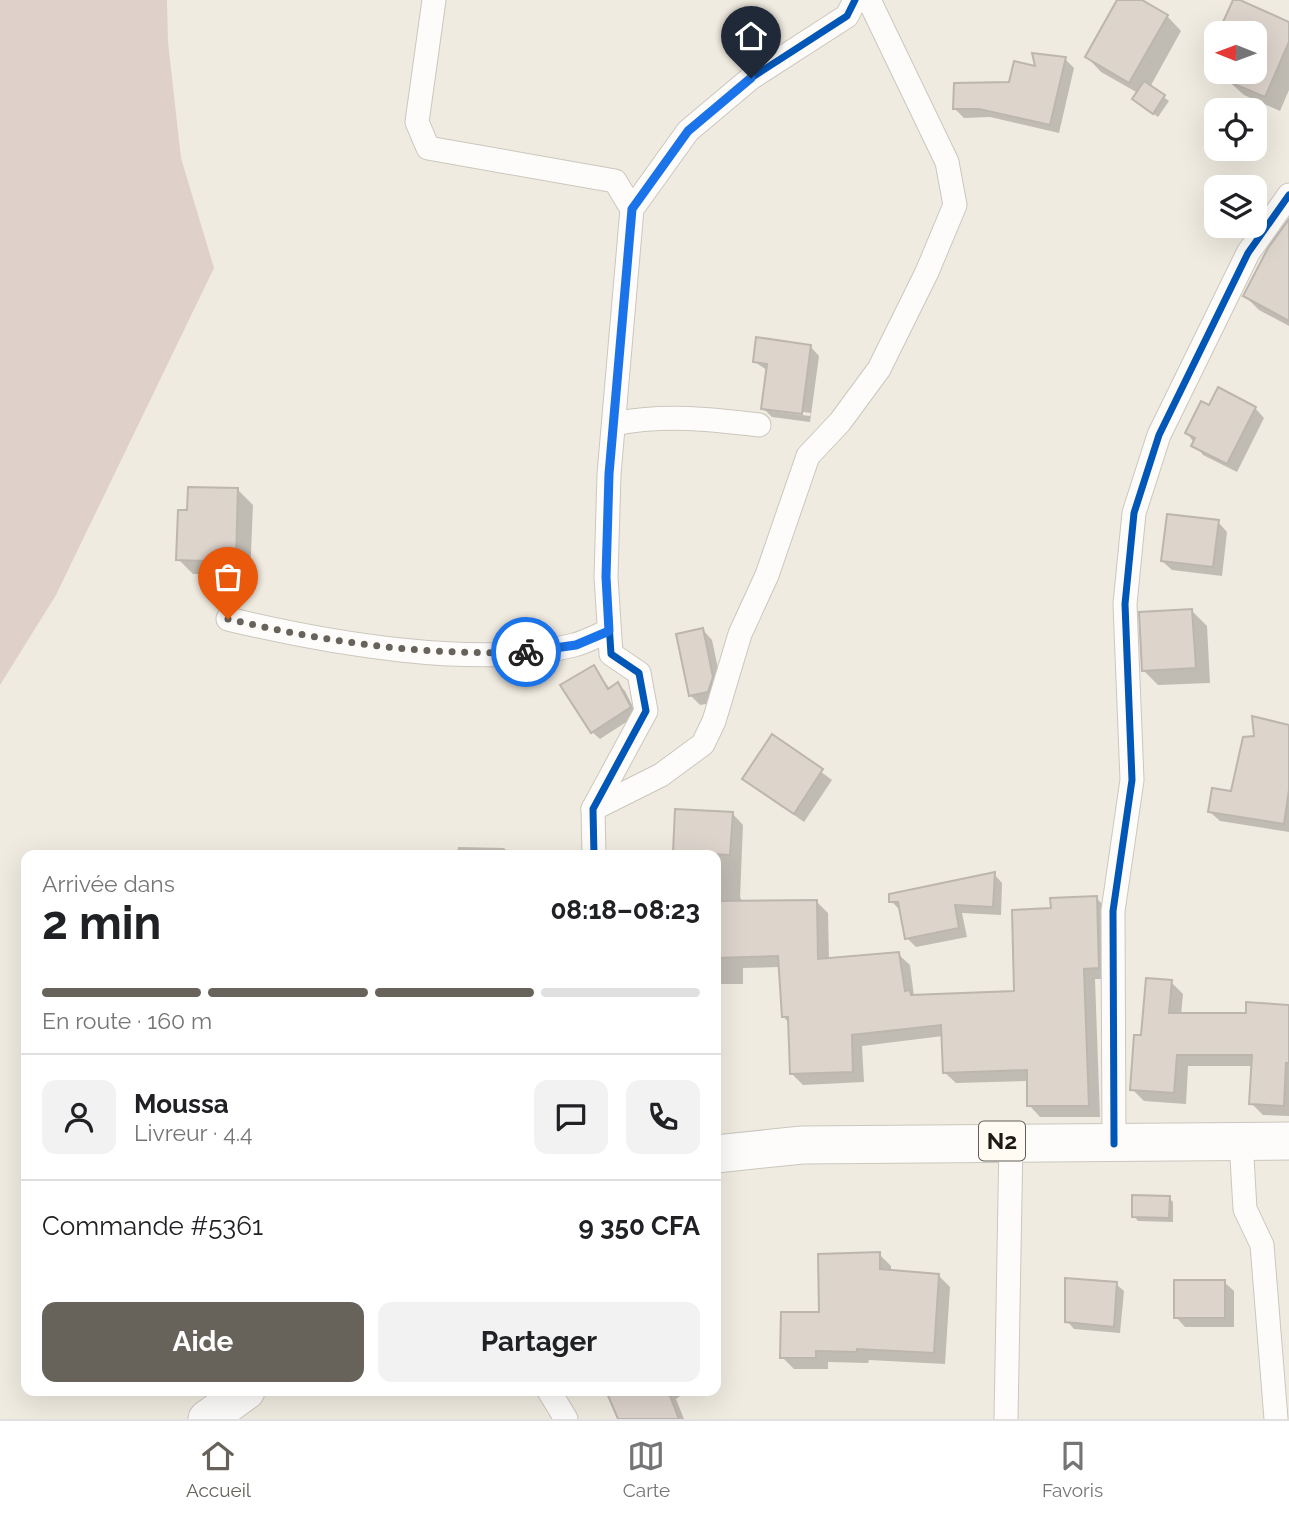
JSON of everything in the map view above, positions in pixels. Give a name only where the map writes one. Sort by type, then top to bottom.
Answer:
[{"type":"highway","name":"N2","points":[[721,1153],[802,1145],[1011,1141],[1114,1144],[1289,1141]]},
{"type":"highway","points":[[207,1419],[239,1396]]},
{"type":"street","points":[[434,0],[417,122],[428,148],[615,181],[632,209]]},
{"type":"street","points":[[594,850],[593,809],[646,711],[639,673],[611,654],[606,577],[614,424],[632,209],[688,131],[751,78],[847,16],[855,0]]},
{"type":"street","points":[[593,809],[661,775],[703,744],[714,721],[740,634],[767,575],[808,456],[840,422],[879,369],[927,272],[955,205],[947,162],[869,0]]},
{"type":"street","points":[[1114,1144],[1113,911],[1132,780],[1125,604],[1134,513],[1159,435],[1248,253],[1289,195]]},
{"type":"street","points":[[614,424],[642,418],[701,418],[759,425]]},
{"type":"street","points":[[228,619],[298,636],[466,654],[536,652],[576,645],[609,631]]},
{"type":"street","points":[[1006,1419],[1011,1141]]},
{"type":"street","points":[[1241,1141],[1245,1209],[1262,1245],[1276,1419]]},
{"type":"street","points":[[552,1396],[566,1419]]},
{"type":"shaded area","points":[[0,0],[167,0],[168,42],[181,158],[214,268],[56,595],[0,685]]},
{"type":"building","points":[[1117,0],[1142,0],[1168,15],[1129,83],[1085,57]]},
{"type":"building","points":[[1233,0],[1240,0],[1289,22],[1289,42],[1265,97],[1234,84],[1267,84],[1267,21],[1223,21]]},
{"type":"building","points":[[1032,53],[1066,57],[1050,125],[979,109],[953,109],[954,83],[1009,82],[1014,61],[1035,66]]},
{"type":"building","points":[[1144,81],[1165,95],[1153,114],[1132,99]]},
{"type":"building","points":[[1289,219],[1289,321],[1243,296],[1268,248]]},
{"type":"building","points":[[756,337],[811,345],[802,414],[761,409],[767,364],[753,362]]},
{"type":"building","points":[[1218,387],[1256,407],[1227,464],[1191,446],[1195,438],[1185,433],[1201,401],[1209,405]]},
{"type":"building","points":[[188,487],[238,488],[236,562],[176,560],[178,510],[187,510]]},
{"type":"building","points":[[1167,514],[1219,520],[1213,567],[1161,561]]},
{"type":"building","points":[[1192,609],[1196,668],[1142,671],[1139,612]]},
{"type":"building","points":[[703,628],[713,677],[708,692],[689,696],[676,634]]},
{"type":"building","points":[[594,665],[608,689],[618,682],[631,707],[591,733],[560,685]]},
{"type":"building","points":[[1252,716],[1289,725],[1289,790],[1284,824],[1208,812],[1212,788],[1231,791],[1243,737],[1254,736]]},
{"type":"building","points":[[772,734],[823,769],[794,814],[742,779]]},
{"type":"building","points":[[675,809],[733,812],[730,855],[721,855],[721,850],[673,850]]},
{"type":"building","points":[[995,872],[993,907],[955,905],[959,928],[905,939],[898,902],[889,902],[889,894]]},
{"type":"building","points":[[1097,896],[1099,968],[1084,969],[1089,1106],[1027,1106],[1027,1070],[943,1073],[941,1025],[852,1035],[853,1072],[790,1074],[788,1017],[782,1017],[778,956],[721,958],[721,901],[817,900],[818,959],[899,952],[905,991],[910,990],[911,995],[1014,991],[1012,910],[1051,908],[1050,898]]},
{"type":"building","points":[[1146,978],[1172,980],[1169,1013],[1246,1013],[1246,1002],[1289,1005],[1289,1063],[1286,1063],[1284,1106],[1249,1104],[1252,1055],[1177,1055],[1174,1093],[1130,1090],[1134,1035],[1141,1035]]},
{"type":"building","points":[[1132,1195],[1170,1196],[1169,1218],[1132,1217]]},
{"type":"building","points":[[880,1252],[880,1269],[939,1274],[934,1353],[857,1349],[857,1352],[816,1351],[816,1358],[780,1358],[781,1312],[819,1312],[818,1254]]},
{"type":"building","points":[[1065,1278],[1117,1282],[1114,1327],[1065,1322]]},
{"type":"building","points":[[1174,1280],[1225,1280],[1225,1318],[1174,1318]]},
{"type":"building","points":[[608,1396],[670,1396],[679,1419],[618,1419]]},
{"type":"cycle path","points":[[594,850],[593,809],[646,711],[639,673],[611,654],[606,577],[609,474],[632,209],[688,131],[751,78],[847,16],[855,0]]},
{"type":"cycle path","points":[[1114,1144],[1113,911],[1132,780],[1125,604],[1134,513],[1159,435],[1248,253],[1289,195]]},
{"type":"way so far","points":[[228,619],[298,636],[378,646],[466,654],[526,652]]},
{"type":"route","points":[[526,652],[576,645],[609,631],[606,577],[609,474],[632,209],[688,131],[751,78]]}]
